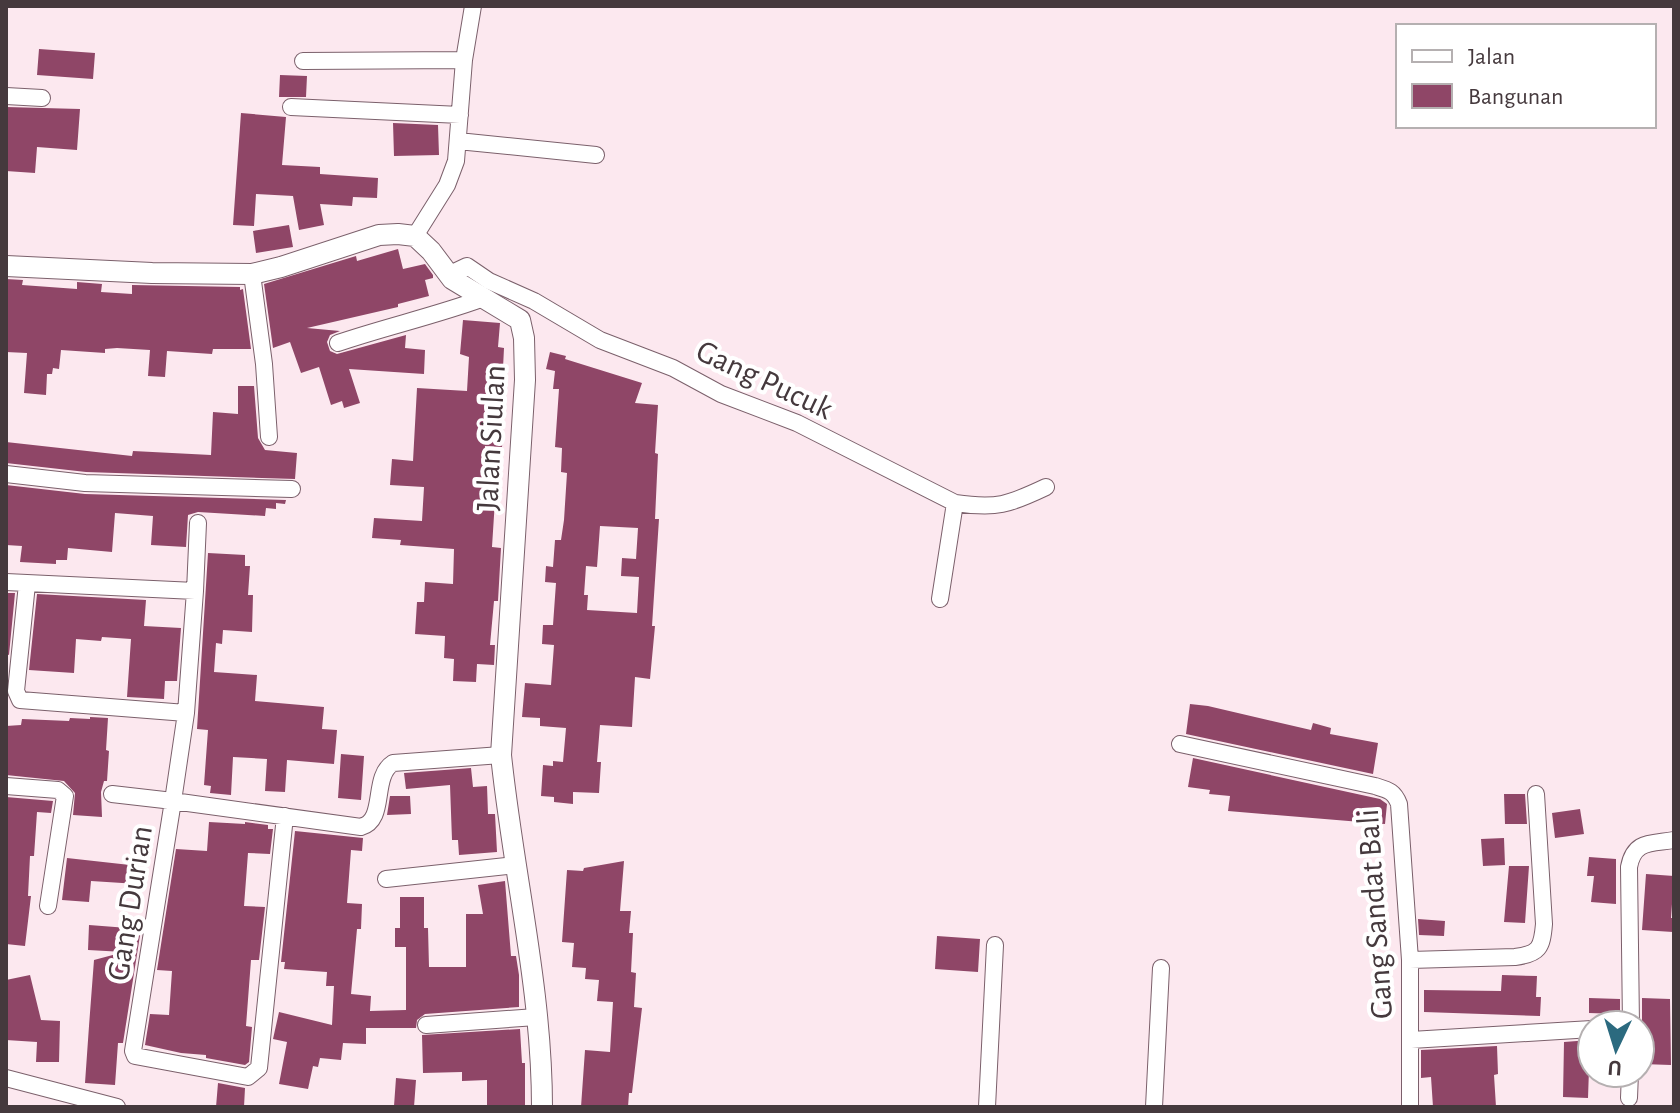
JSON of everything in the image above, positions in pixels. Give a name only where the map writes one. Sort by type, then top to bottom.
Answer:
[{"type":"street","points":[[6,266],[252,274],[379,235],[415,236],[447,185],[456,161],[464,60],[473,6]]},
{"type":"street","points":[[303,61],[464,60]]},
{"type":"street","points":[[6,96],[42,98]]},
{"type":"street","points":[[291,107],[460,115]]},
{"type":"street","points":[[458,141],[596,155]]},
{"type":"street","name":"Jalan Siulan","points":[[415,236],[456,270],[481,299],[520,320],[524,338],[525,380],[501,755],[506,812],[536,1017],[542,1107]]},
{"type":"street","name":"Gang Pucuk","points":[[456,270],[534,301],[600,340],[673,368],[721,394],[797,423],[955,503]]},
{"type":"street","points":[[252,274],[264,364],[269,437]]},
{"type":"street","points":[[338,343],[481,299]]},
{"type":"street","points":[[6,474],[85,483],[292,489]]},
{"type":"street","points":[[940,599],[955,503],[1003,506],[1046,487]]},
{"type":"street","points":[[112,794],[173,801],[186,713],[198,523]]},
{"type":"street","points":[[6,582],[195,591]]},
{"type":"street","points":[[27,584],[16,691],[20,700],[186,713]]},
{"type":"street","name":"Gang Sandat Bali","points":[[1180,744],[1391,790],[1399,804],[1410,960],[1410,1107]]},
{"type":"street","name":"Gang Durian","points":[[285,816],[259,1068],[248,1077],[140,1058],[133,1051],[173,801],[285,816],[361,827],[373,819],[383,774],[386,767],[393,763],[501,755]]},
{"type":"street","points":[[6,786],[58,790],[65,796],[48,906]]},
{"type":"street","points":[[1410,960],[1515,957],[1537,951],[1544,924],[1536,794]]},
{"type":"street","points":[[1631,1009],[1631,856],[1636,848],[1644,845],[1674,840]]},
{"type":"street","points":[[386,879],[516,865]]},
{"type":"street","points":[[987,1107],[995,945]]},
{"type":"street","points":[[1154,1107],[1161,968]]},
{"type":"street","points":[[426,1025],[536,1017]]},
{"type":"street","points":[[1411,1040],[1576,1030]]},
{"type":"street","points":[[6,1078],[117,1107]]},
{"type":"street","points":[[1629,1089],[1629,1098]]},
{"type":"building","points":[[39,49],[95,53],[93,79],[37,75]]},
{"type":"building","points":[[280,75],[307,76],[306,97],[279,97]]},
{"type":"building","points":[[6,107],[80,109],[77,150],[37,147],[35,173],[6,171]]},
{"type":"building","points":[[241,113],[286,117],[282,165],[320,167],[320,174],[378,178],[377,198],[353,197],[352,206],[320,204],[324,225],[299,230],[293,196],[256,194],[254,226],[233,225]]},
{"type":"building","points":[[393,123],[438,125],[439,155],[394,156]]},
{"type":"building","points":[[289,225],[293,247],[256,253],[253,231]]},
{"type":"building","points":[[398,249],[403,269],[425,264],[433,275],[433,278],[425,280],[429,296],[398,304],[398,307],[307,328],[340,331],[330,335],[327,342],[330,351],[337,354],[406,335],[405,348],[425,350],[424,374],[349,369],[360,403],[344,408],[342,401],[331,405],[319,367],[301,373],[290,342],[273,348],[264,284],[356,256],[357,261]]},
{"type":"building","points":[[6,279],[23,280],[22,285],[77,289],[77,282],[102,284],[101,292],[132,294],[132,285],[240,287],[240,290],[243,289],[251,349],[213,349],[212,354],[167,351],[165,377],[148,376],[150,350],[117,348],[105,349],[105,353],[61,350],[59,369],[53,368],[52,374],[47,374],[46,395],[24,393],[27,353],[6,352]]},
{"type":"building","points":[[463,320],[500,323],[498,347],[504,348],[503,368],[499,367],[496,415],[504,416],[502,447],[485,446],[483,482],[502,484],[500,501],[495,500],[492,547],[501,548],[498,601],[494,601],[490,645],[495,645],[494,665],[477,664],[476,682],[453,681],[454,659],[444,658],[445,636],[415,634],[417,602],[424,602],[425,582],[453,584],[454,549],[400,545],[401,540],[372,538],[374,518],[422,521],[424,487],[390,485],[392,459],[413,461],[417,388],[467,391],[469,357],[460,354]]},
{"type":"building","points":[[550,352],[566,356],[565,359],[642,383],[635,403],[658,405],[655,519],[659,519],[650,679],[635,677],[632,727],[600,725],[597,762],[601,762],[599,793],[573,792],[573,804],[554,802],[554,797],[541,796],[543,765],[553,766],[553,761],[563,762],[566,728],[540,726],[540,718],[522,717],[525,683],[551,685],[554,645],[542,644],[543,625],[553,625],[556,583],[545,582],[546,566],[553,567],[555,540],[561,540],[564,520],[567,473],[561,472],[562,448],[555,447],[559,389],[553,389],[555,371],[546,369]],"holes":[[[600,526],[638,528],[636,559],[622,558],[621,576],[639,577],[637,613],[587,610],[588,595],[584,595],[586,566],[597,567]]]},
{"type":"building","points":[[238,386],[254,386],[258,438],[265,450],[297,453],[295,479],[86,472],[6,463],[6,442],[132,456],[133,451],[211,455],[213,412],[238,414]]},
{"type":"building","points":[[6,485],[85,494],[286,500],[285,504],[276,503],[276,509],[266,508],[265,516],[198,512],[188,515],[186,547],[151,545],[153,516],[115,513],[112,552],[68,548],[67,560],[56,560],[56,564],[20,562],[22,546],[6,545]]},
{"type":"building","points":[[208,553],[245,555],[245,566],[250,566],[248,595],[253,595],[252,632],[223,630],[222,644],[216,643],[214,672],[257,675],[255,701],[324,707],[322,729],[337,730],[334,764],[287,760],[285,792],[265,791],[267,759],[233,757],[231,795],[210,793],[211,786],[204,785],[208,730],[197,729]]},
{"type":"building","points":[[6,593],[15,593],[9,655],[6,654]]},
{"type":"building","points":[[37,594],[146,600],[144,626],[181,628],[177,681],[165,681],[164,699],[127,697],[131,639],[76,639],[74,673],[29,670]]},
{"type":"building","points":[[1190,704],[1311,730],[1313,723],[1331,728],[1330,734],[1378,743],[1373,774],[1186,734]]},
{"type":"building","points":[[70,718],[108,718],[106,750],[109,751],[107,781],[104,781],[101,792],[102,817],[73,815],[75,793],[64,781],[6,775],[6,726],[21,725],[22,719],[69,721]]},
{"type":"building","points":[[341,754],[364,756],[361,800],[338,798]]},
{"type":"building","points":[[1193,758],[1380,799],[1387,804],[1385,824],[1228,811],[1230,796],[1209,794],[1210,790],[1188,787]]},
{"type":"building","points":[[471,768],[473,787],[487,786],[488,814],[495,814],[497,852],[459,855],[458,840],[452,840],[450,785],[406,789],[404,773]]},
{"type":"building","points":[[1504,794],[1525,794],[1527,824],[1505,824]]},
{"type":"building","points":[[390,796],[410,796],[411,814],[387,815]]},
{"type":"building","points":[[6,797],[53,801],[51,813],[37,812],[34,856],[30,856],[28,896],[31,896],[25,946],[6,944]]},
{"type":"building","points":[[1580,809],[1584,834],[1555,838],[1552,813]]},
{"type":"building","points":[[209,822],[245,822],[268,825],[268,829],[273,829],[270,854],[248,853],[244,906],[265,907],[259,960],[251,960],[246,1026],[252,1027],[249,1062],[245,1065],[145,1045],[150,1014],[169,1015],[172,971],[157,970],[176,849],[207,851]]},
{"type":"building","points":[[295,831],[363,838],[362,851],[351,850],[347,903],[362,904],[351,994],[371,996],[370,1011],[406,1010],[406,947],[395,947],[395,928],[400,928],[400,897],[424,897],[429,967],[466,967],[466,914],[483,914],[478,885],[505,881],[511,956],[516,956],[519,975],[519,1007],[425,1014],[417,1020],[416,1028],[366,1028],[366,1044],[343,1043],[341,1060],[320,1058],[318,1067],[313,1066],[308,1089],[279,1084],[287,1042],[273,1039],[279,1012],[332,1025],[334,986],[326,986],[327,972],[284,969],[285,962],[281,962]]},
{"type":"building","points":[[1504,838],[1505,865],[1483,866],[1481,839]]},
{"type":"building","points":[[1589,857],[1616,859],[1616,904],[1591,902],[1594,876],[1587,876]]},
{"type":"building","points":[[67,858],[139,866],[138,884],[91,881],[89,902],[62,900]]},
{"type":"building","points":[[624,861],[620,911],[631,911],[631,972],[636,973],[634,1007],[642,1008],[632,1093],[629,1093],[628,1107],[581,1107],[585,1050],[610,1052],[613,1002],[597,1001],[599,980],[585,979],[586,968],[572,967],[574,943],[562,942],[567,870],[583,871],[584,868]]},
{"type":"building","points":[[1509,866],[1529,866],[1525,923],[1504,922]]},
{"type":"building","points":[[1646,874],[1674,876],[1673,932],[1642,930]]},
{"type":"building","points":[[1418,919],[1445,921],[1444,936],[1419,935]]},
{"type":"building","points":[[89,925],[141,929],[123,1043],[118,1043],[115,1085],[85,1083],[94,960],[124,952],[88,950]]},
{"type":"building","points":[[937,936],[980,939],[978,972],[935,969]]},
{"type":"building","points":[[30,975],[41,1020],[60,1021],[59,1062],[36,1062],[37,1042],[6,1040],[6,980]]},
{"type":"building","points":[[1502,975],[1537,976],[1536,997],[1541,997],[1540,1016],[1424,1012],[1424,990],[1501,991]]},
{"type":"building","points":[[1589,998],[1620,999],[1620,1009],[1589,1009]]},
{"type":"building","points":[[1642,998],[1670,999],[1671,1065],[1656,1064],[1656,1009],[1642,1009]]},
{"type":"building","points":[[520,1029],[522,1063],[525,1063],[525,1105],[487,1106],[487,1080],[462,1081],[462,1072],[423,1073],[422,1035]]},
{"type":"building","points":[[1576,1041],[1576,1089],[1588,1089],[1588,1098],[1563,1097],[1564,1042]]},
{"type":"building","points":[[1497,1046],[1498,1074],[1494,1075],[1496,1107],[1433,1107],[1431,1077],[1421,1078],[1421,1050]]},
{"type":"building","points":[[396,1078],[416,1080],[414,1107],[394,1106]]},
{"type":"building","points":[[218,1083],[245,1088],[244,1107],[216,1107]]}]
